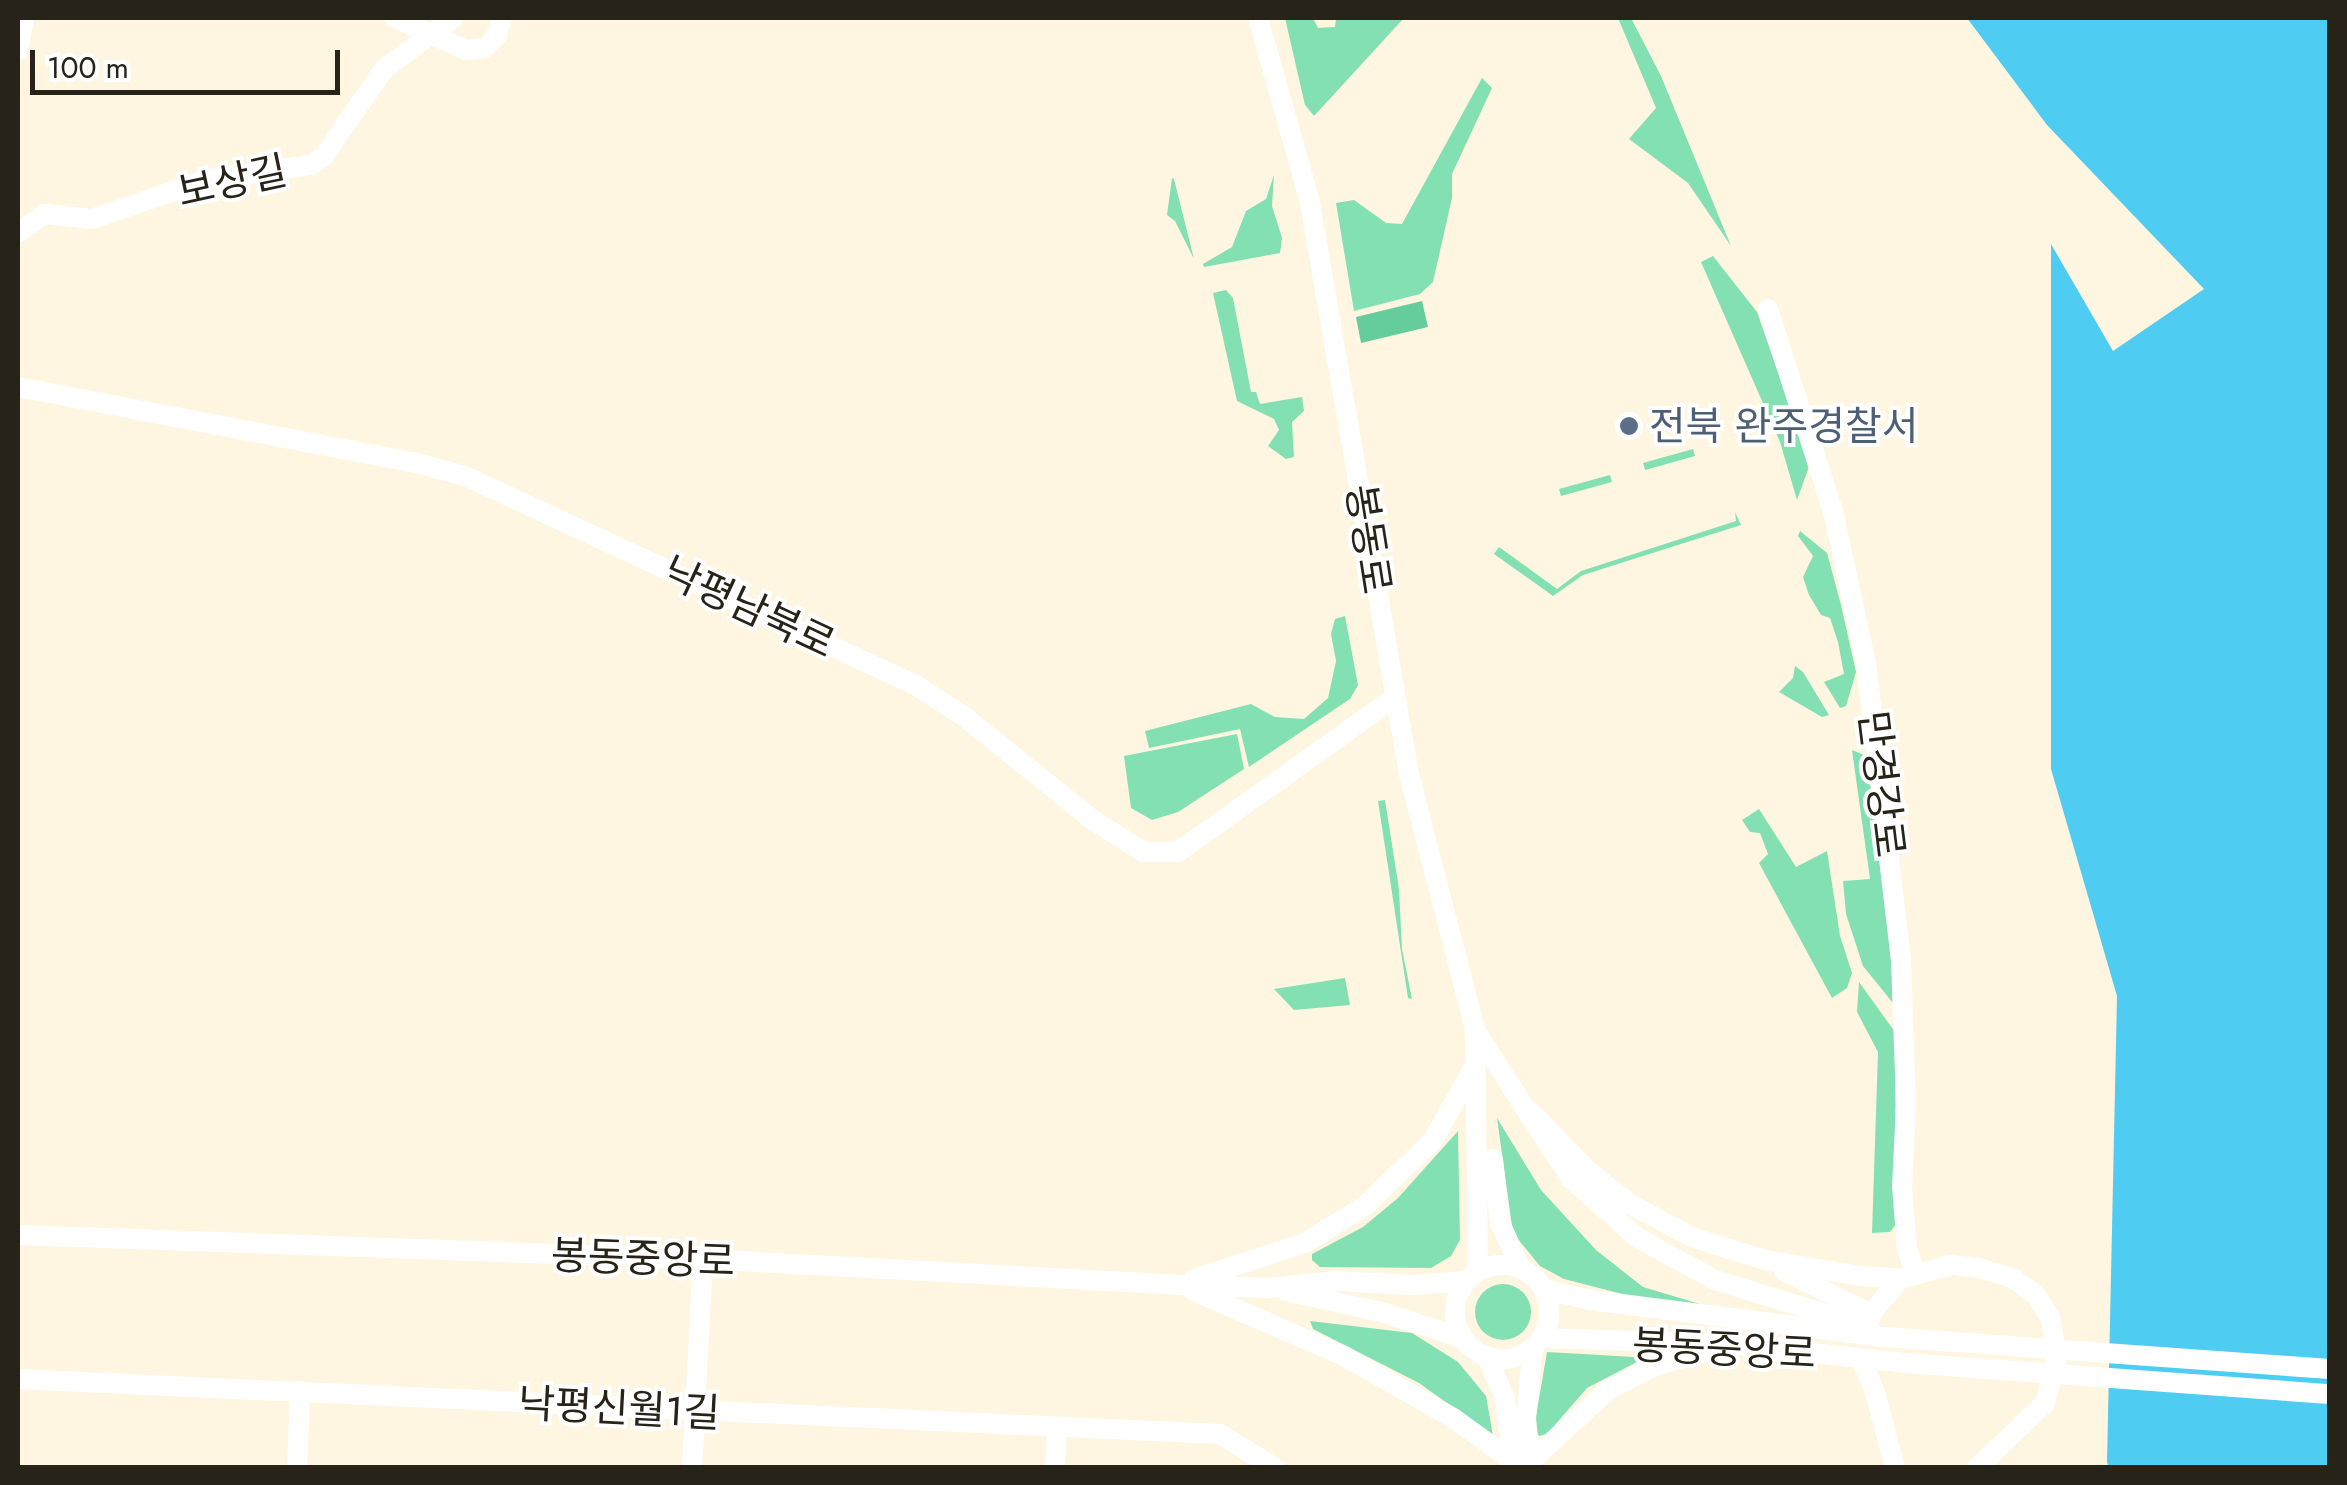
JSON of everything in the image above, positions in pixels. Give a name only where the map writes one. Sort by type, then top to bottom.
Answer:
[{"type":"street","points":[[18,50],[24,18]]},
{"type":"street","points":[[395,18],[466,50],[484,48],[496,35],[502,18]]},
{"type":"street","name":"보상길","points":[[18,233],[44,214],[92,219],[209,179],[311,164],[324,156],[384,69],[452,18]]},
{"type":"street","name":"봉동로","points":[[1258,18],[1309,198],[1408,774],[1475,1028],[1472,1276]]},
{"type":"street","name":"만경강로","points":[[1768,309],[1833,511],[1866,664],[1902,960],[1906,1105],[1902,1186],[1907,1276]]},
{"type":"street","name":"낙평남북로","points":[[18,387],[413,462],[464,476],[917,686],[955,710],[1093,820],[1142,852],[1178,852],[1395,697]]},
{"type":"street","points":[[1475,1028],[1530,1111],[1548,1149],[1570,1178],[1638,1238],[1715,1280],[1909,1336],[2330,1369]]},
{"type":"street","points":[[1178,1285],[1304,1242],[1366,1205],[1434,1140],[1477,1060]]},
{"type":"street","name":"봉동로","points":[[1477,1060],[1491,1089],[1498,1208],[1508,1246],[1521,1269]]},
{"type":"street","points":[[1530,1111],[1586,1169],[1646,1215],[1694,1238],[1765,1260],[1907,1276],[1951,1265],[2014,1279],[2036,1295],[2050,1316],[2057,1357],[2045,1402],[1976,1468]]},
{"type":"street","name":"봉동중앙로","points":[[18,1234],[703,1259],[1269,1288],[1335,1281],[1414,1285],[1472,1276],[1507,1265],[1521,1269],[1544,1289],[1590,1300],[1872,1327]]},
{"type":"street","points":[[692,1468],[703,1259]]},
{"type":"street","points":[[1765,1260],[1872,1327]]},
{"type":"street","points":[[1462,1338],[1455,1309],[1472,1276]]},
{"type":"street","points":[[1872,1327],[1907,1276]]},
{"type":"street","points":[[1178,1285],[1344,1356],[1453,1418],[1522,1464]]},
{"type":"street","name":"봉동중앙로","points":[[1269,1288],[1384,1312],[1462,1338],[1488,1356],[1503,1359],[1537,1343],[1730,1344],[1906,1363],[2330,1394]]},
{"type":"street","points":[[1522,1464],[1537,1343],[1548,1305],[1544,1289]]},
{"type":"street","points":[[1522,1464],[1587,1406],[1628,1378],[1730,1344]]},
{"type":"street","points":[[1488,1356],[1505,1398],[1522,1464]]},
{"type":"street","points":[[1861,1358],[1894,1468]]},
{"type":"street","name":"낙평신월1길","points":[[18,1378],[695,1413],[1220,1434],[1275,1468]]},
{"type":"street","points":[[297,1468],[300,1391]]},
{"type":"street","points":[[1055,1468],[1058,1428]]},
{"type":"green space","points":[[1285,18],[1313,18],[1318,28],[1335,27],[1336,18],[1404,18],[1314,116],[1305,105]]},
{"type":"green space","points":[[1618,18],[1631,18],[1661,76],[1731,246],[1688,183],[1629,139],[1656,108]]},
{"type":"green space","points":[[1482,78],[1492,88],[1452,174],[1452,198],[1433,282],[1420,294],[1354,311],[1336,203],[1354,200],[1386,223],[1402,224]]},
{"type":"green space","points":[[1274,175],[1272,206],[1282,238],[1280,253],[1204,267],[1203,264],[1232,247],[1246,211],[1266,199]]},
{"type":"green space","points":[[1172,178],[1194,259],[1175,221],[1167,215]]},
{"type":"green space","points":[[1713,256],[1757,312],[1810,464],[1797,500],[1780,442],[1701,262]]},
{"type":"green space","points":[[1226,290],[1233,298],[1251,392],[1256,392],[1260,404],[1302,397],[1304,411],[1292,422],[1294,457],[1286,459],[1268,446],[1279,430],[1274,419],[1237,401],[1213,293]]},
{"type":"green space","points":[[1422,301],[1428,327],[1361,343],[1356,317]]},
{"type":"green space","points":[[1693,449],[1695,456],[1645,470],[1643,463]]},
{"type":"green space","points":[[1610,475],[1612,482],[1561,496],[1559,489]]},
{"type":"green space","points":[[1735,512],[1741,525],[1583,575],[1553,596],[1494,554],[1499,547],[1557,589],[1581,571],[1736,521]]},
{"type":"green space","points":[[1800,531],[1827,553],[1841,605],[1856,672],[1846,706],[1840,708],[1824,682],[1844,674],[1838,642],[1830,618],[1821,615],[1809,595],[1803,577],[1813,556],[1798,536]]},
{"type":"green space","points":[[1345,616],[1358,685],[1350,699],[1249,767],[1240,729],[1149,748],[1145,731],[1251,704],[1275,717],[1304,719],[1328,698],[1336,661],[1331,634],[1335,619]]},
{"type":"green space","points":[[1795,666],[1803,672],[1829,715],[1822,717],[1779,692],[1793,678]]},
{"type":"green space","points":[[1237,734],[1244,769],[1178,812],[1152,820],[1131,808],[1124,756]]},
{"type":"green space","points":[[1852,750],[1867,756],[1889,896],[1893,1003],[1863,966],[1846,914],[1843,881],[1870,879]]},
{"type":"green space","points":[[1385,800],[1399,889],[1402,949],[1412,999],[1408,998],[1378,801]]},
{"type":"green space","points":[[1759,809],[1796,867],[1827,851],[1840,936],[1852,973],[1847,988],[1832,998],[1759,863],[1768,854],[1760,833],[1750,832],[1742,820]]},
{"type":"green space","points":[[1345,978],[1350,1005],[1294,1010],[1274,989]]},
{"type":"green space","points":[[1859,982],[1895,1032],[1896,1224],[1890,1232],[1872,1233],[1878,1052],[1857,1012]]},
{"type":"green space","points":[[1497,1118],[1541,1190],[1596,1250],[1643,1287],[1710,1307],[1638,1298],[1564,1279],[1540,1266],[1513,1233]]},
{"type":"green space","points":[[1458,1131],[1460,1240],[1451,1256],[1431,1268],[1320,1267],[1312,1260],[1312,1254],[1363,1227],[1398,1198]]},
{"type":"green space","points":[[1503,1284],[1523,1292],[1531,1312],[1523,1332],[1503,1340],[1483,1332],[1475,1312],[1483,1292]]},
{"type":"green space","points":[[1310,1321],[1412,1333],[1458,1362],[1486,1396],[1493,1436],[1419,1383],[1313,1329]]},
{"type":"green space","points":[[1547,1352],[1634,1357],[1637,1362],[1587,1388],[1547,1434],[1539,1436],[1534,1428]]},
{"type":"water","points":[[1967,18],[2329,18],[2329,1467],[2109,1468],[2107,1462],[2117,996],[2051,769],[2051,244],[2113,351],[2204,289],[2047,125]]},
{"type":"place","name":"전북 완주경찰서","points":[[1629,426]]}]
